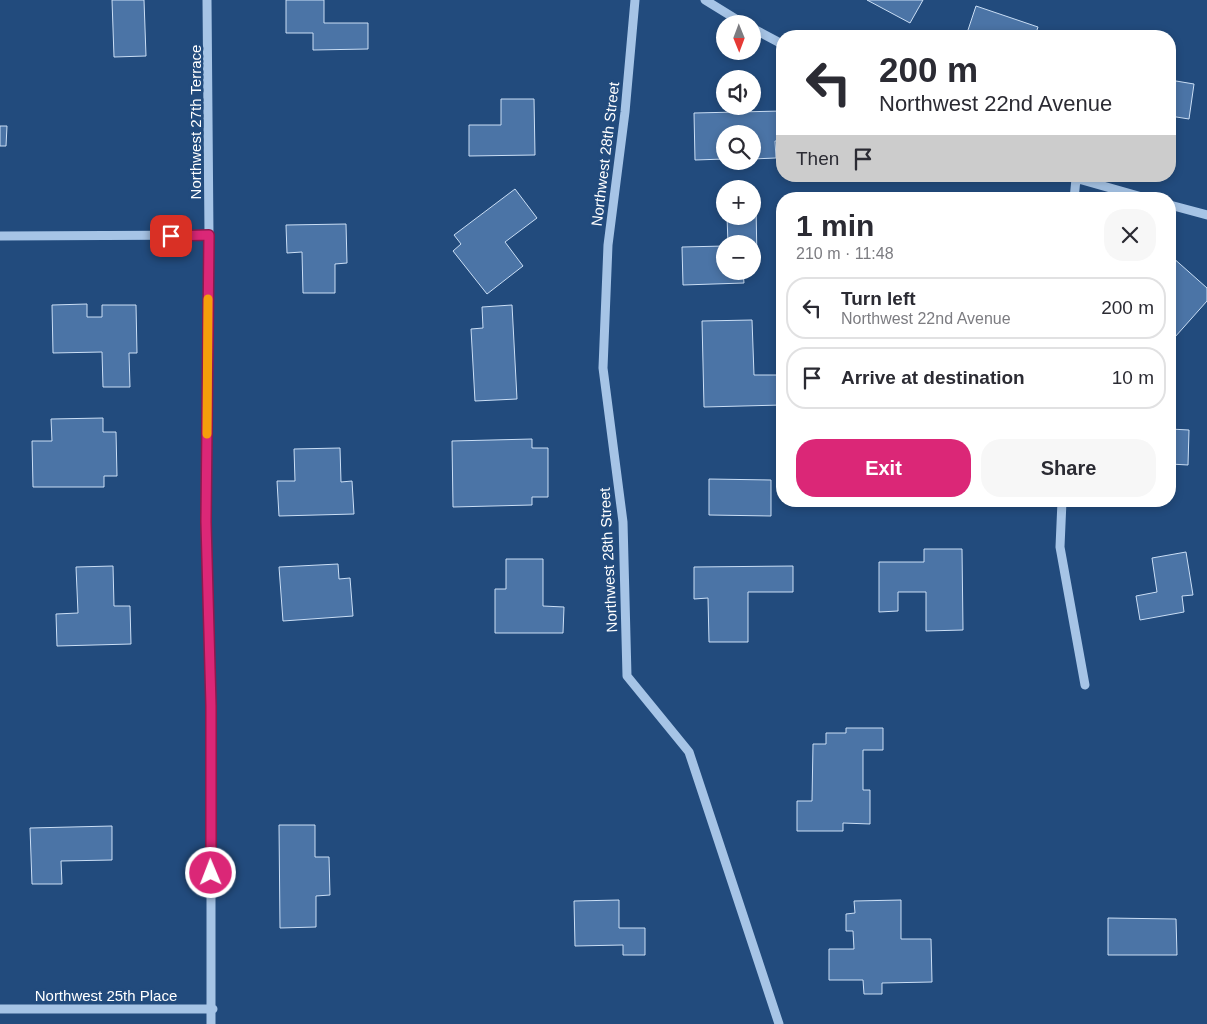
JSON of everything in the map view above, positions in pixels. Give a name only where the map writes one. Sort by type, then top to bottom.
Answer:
[{"type":"street","name":"Northwest 27th Terrace","points":[[207,0],[209,235],[206,522],[211,706],[213,1009],[211,1024]]},
{"type":"street","name":"Northwest 28th Street","points":[[635,0],[625,112],[608,245],[604,368],[623,522],[627,676],[689,752],[779,1024]]},
{"type":"street","points":[[705,0],[729,15]]},
{"type":"street","points":[[761,33],[776,41]]},
{"type":"street","points":[[1090,182],[1124,192]]},
{"type":"street","points":[[1176,207],[1207,215]]},
{"type":"street","points":[[0,236],[209,235]]},
{"type":"street","points":[[1062,507],[1060,547],[1085,685]]},
{"type":"street","name":"Northwest 25th Place","points":[[0,1009],[213,1009]]},
{"type":"building","points":[[112,0],[144,0],[146,56],[114,57]]},
{"type":"building","points":[[286,0],[324,0],[324,23],[368,23],[368,49],[313,50],[313,33],[286,33]]},
{"type":"building","points":[[867,0],[923,0],[910,23]]},
{"type":"building","points":[[976,6],[1038,27],[1037,30],[968,30]]},
{"type":"building","points":[[1176,81],[1194,84],[1189,119],[1176,117]]},
{"type":"building","points":[[501,99],[534,99],[535,155],[469,156],[469,125],[501,125]]},
{"type":"building","points":[[761,111],[776,111],[776,158],[761,159],[761,125],[716,125],[716,159],[695,160],[694,113],[761,115]]},
{"type":"building","points":[[0,126],[7,126],[6,146],[0,146]]},
{"type":"building","points":[[515,189],[537,218],[505,242],[523,266],[487,294],[453,251],[461,244],[454,235]]},
{"type":"building","points":[[346,224],[347,263],[335,264],[335,293],[303,293],[302,252],[287,253],[286,225]]},
{"type":"building","points":[[727,225],[756,225],[757,235],[728,235]]},
{"type":"building","points":[[716,246],[716,280],[744,280],[744,283],[683,285],[682,247]]},
{"type":"building","points":[[1176,260],[1207,288],[1207,301],[1176,336]]},
{"type":"building","points":[[87,304],[87,317],[102,317],[102,305],[136,305],[137,353],[129,353],[130,387],[103,387],[102,352],[53,353],[52,305]]},
{"type":"building","points":[[512,305],[517,399],[475,401],[471,329],[483,328],[482,307]]},
{"type":"building","points":[[752,320],[754,375],[776,375],[776,405],[704,407],[702,321]]},
{"type":"building","points":[[103,418],[103,432],[116,432],[117,476],[104,476],[104,487],[33,487],[32,441],[52,441],[51,419]]},
{"type":"building","points":[[1176,429],[1189,430],[1188,465],[1176,464]]},
{"type":"building","points":[[532,439],[532,448],[548,448],[548,497],[532,497],[532,505],[453,507],[452,441]]},
{"type":"building","points":[[340,448],[341,482],[352,481],[354,514],[279,516],[277,481],[295,481],[294,449]]},
{"type":"building","points":[[709,479],[771,480],[771,516],[709,515]]},
{"type":"building","points":[[924,549],[962,549],[963,630],[926,631],[926,592],[898,592],[898,611],[879,612],[879,562],[924,562]]},
{"type":"building","points":[[1186,552],[1193,595],[1182,596],[1184,612],[1140,620],[1136,596],[1157,592],[1152,558]]},
{"type":"building","points":[[506,559],[543,559],[543,606],[564,607],[563,633],[495,633],[495,589],[506,589]]},
{"type":"building","points":[[338,564],[339,579],[350,578],[353,616],[283,621],[279,567]]},
{"type":"building","points":[[113,566],[114,606],[130,606],[131,644],[57,646],[56,614],[78,613],[76,567]]},
{"type":"building","points":[[793,566],[793,592],[748,592],[748,642],[709,642],[708,598],[694,599],[694,567]]},
{"type":"building","points":[[846,728],[883,728],[883,750],[863,750],[863,790],[870,790],[870,824],[843,823],[843,831],[797,831],[797,801],[812,801],[813,744],[826,744],[826,733],[846,733]]},
{"type":"building","points":[[279,825],[315,825],[315,857],[329,857],[330,895],[316,896],[316,927],[280,928]]},
{"type":"building","points":[[112,826],[112,860],[61,861],[62,884],[32,884],[30,828]]},
{"type":"building","points":[[619,900],[619,928],[645,928],[645,955],[623,955],[623,945],[575,946],[574,901]]},
{"type":"building","points":[[901,900],[901,939],[931,939],[932,982],[882,983],[882,994],[864,994],[863,980],[829,980],[829,949],[854,949],[853,931],[846,931],[846,914],[855,913],[854,901]]},
{"type":"building","points":[[1108,918],[1176,919],[1177,955],[1108,955]]},
{"type":"slow traffic","points":[[207,434],[208,299]]},
{"type":"route","points":[[171,236],[209,235],[206,522],[211,706],[211,873]]}]
